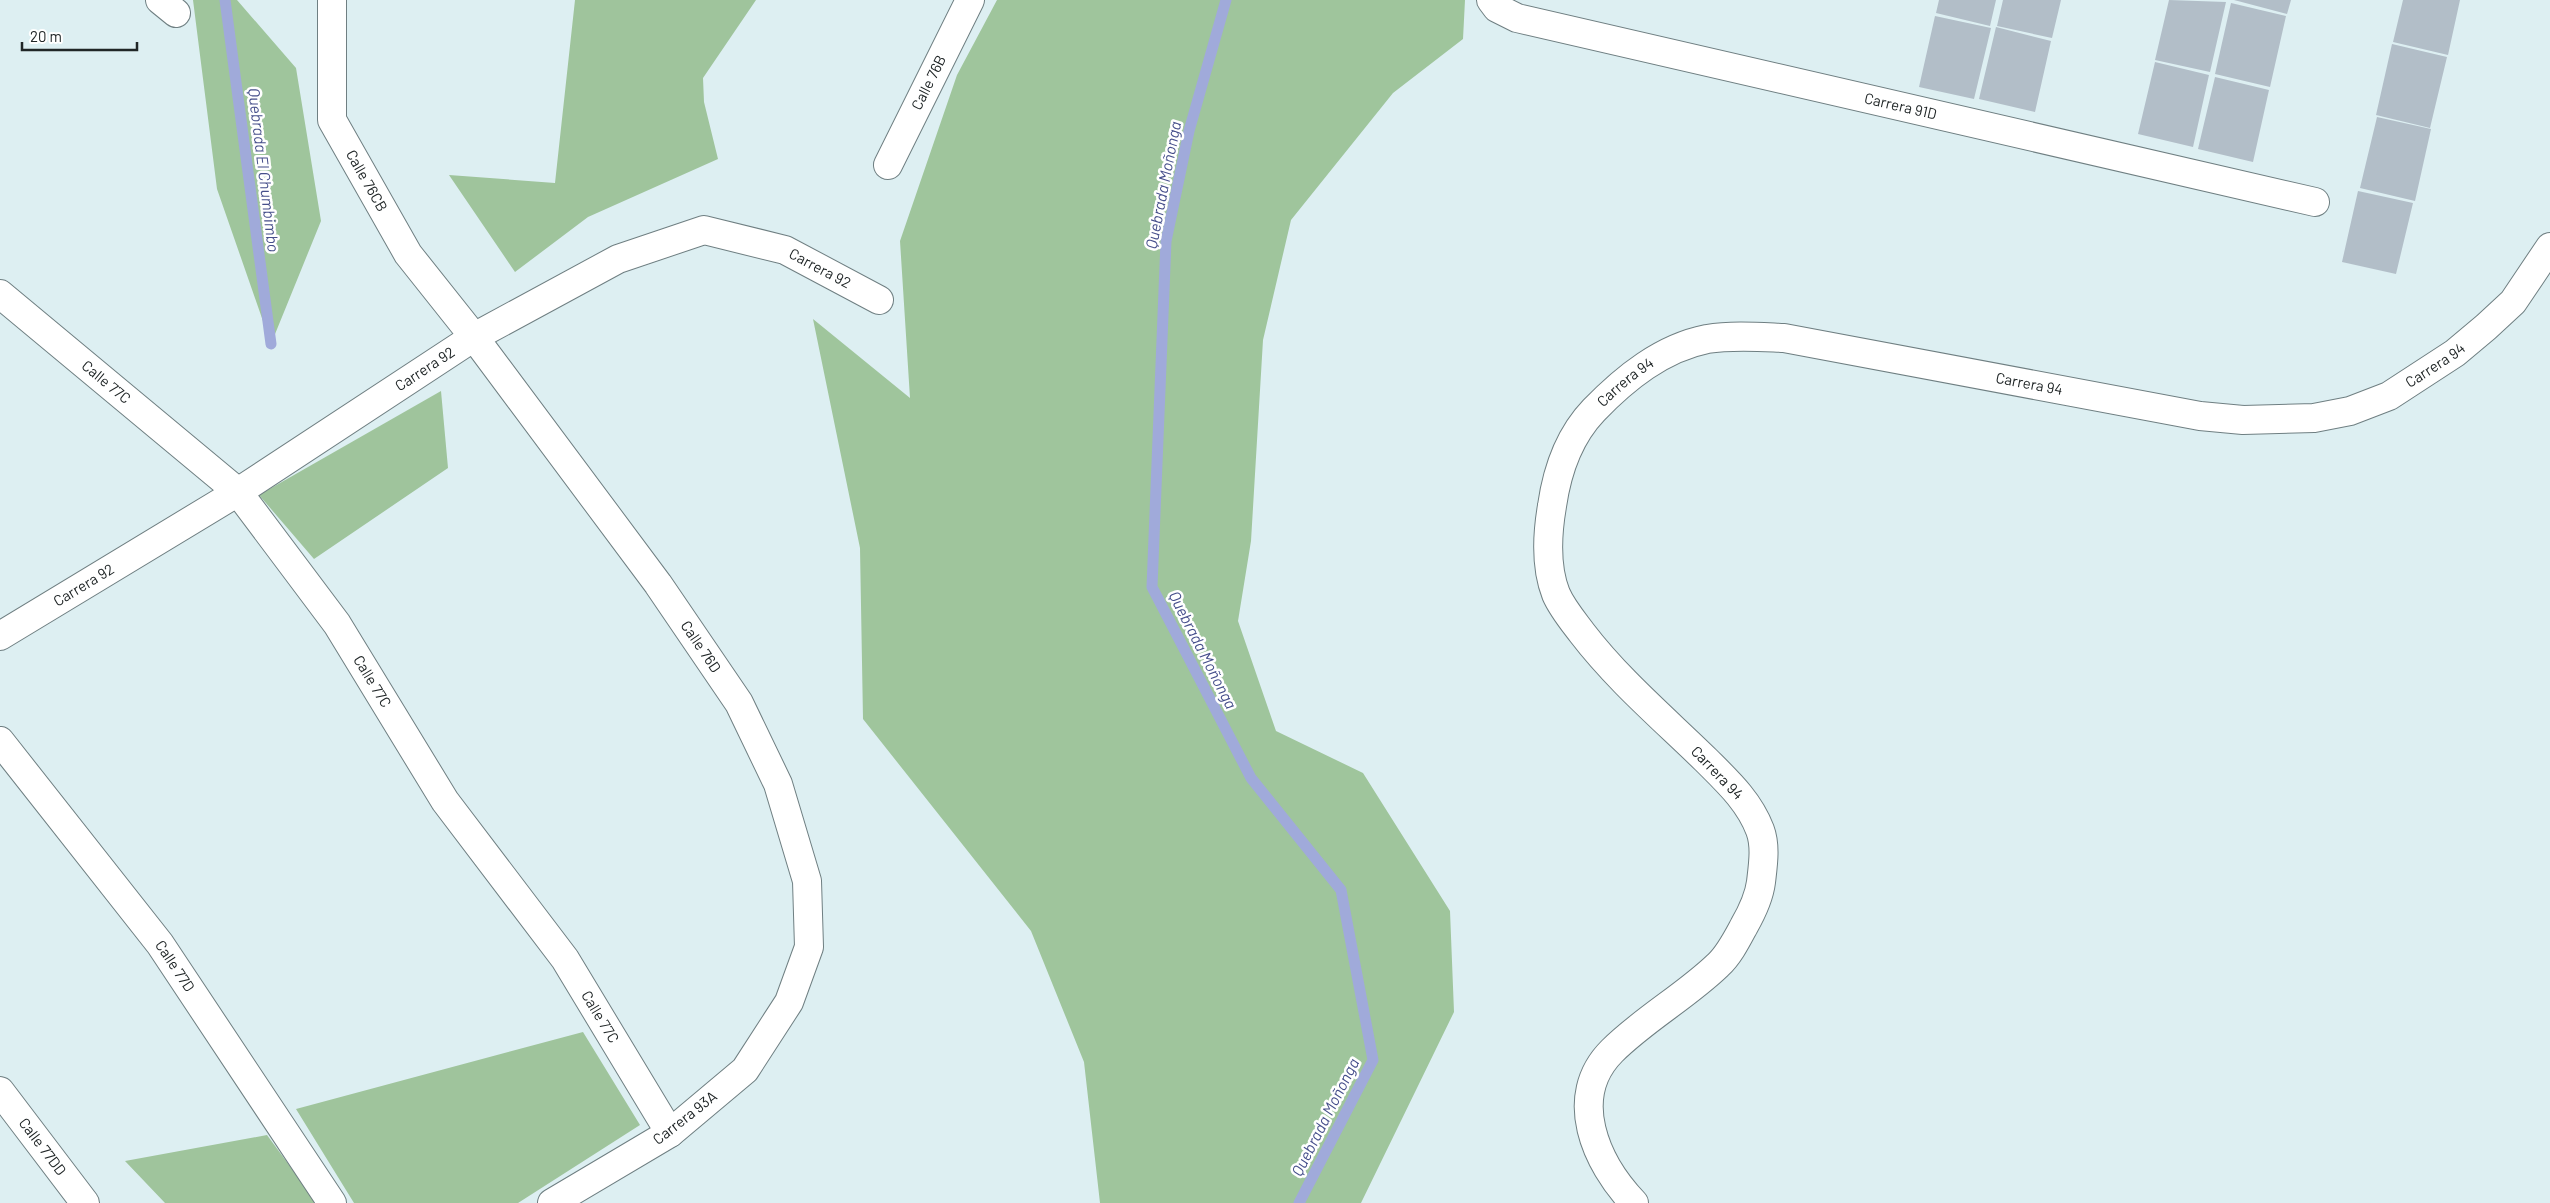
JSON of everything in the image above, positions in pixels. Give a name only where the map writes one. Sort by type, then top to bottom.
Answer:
[{"type":"street","name":"Calle 76CB","points":[[332,0],[332,120],[408,254],[474,336]]},
{"type":"street","name":"Calle 76B","points":[[888,165],[970,0]]},
{"type":"street","name":"Carrera 91D","points":[[1491,0],[1497,8],[1517,18],[2316,202]]},
{"type":"street","name":"Carrera 92","points":[[0,636],[238,492],[474,336],[618,259],[704,230],[786,250],[879,300]]},
{"type":"street","name":"Carrera 94","points":[[1634,1203],[1612,1178],[1591,1132],[1590,1104],[1595,1076],[1611,1052],[1721,964],[1754,910],[1761,887],[1764,858],[1761,833],[1750,808],[1727,781],[1600,657],[1574,623],[1556,594],[1548,560],[1548,527],[1554,489],[1565,452],[1590,415],[1608,395],[1638,370],[1670,353],[1706,340],[1741,336],[1784,338],[2200,416],[2243,420],[2314,418],[2350,411],[2389,396],[2455,353],[2513,302],[2550,247]]},
{"type":"street","name":"Calle 77C","points":[[0,294],[238,492],[337,624],[445,801],[566,959],[670,1133]]},
{"type":"street","name":"Calle 76D","points":[[474,336],[658,584],[739,703],[778,784],[807,881],[809,947],[789,1002]]},
{"type":"street","name":"Calle 77D","points":[[0,741],[160,944],[332,1203]]},
{"type":"street","name":"Carrera 93A","points":[[552,1203],[670,1133],[744,1070],[789,1002]]},
{"type":"street","name":"Calle 77DD","points":[[0,1090],[85,1203]]},
{"type":"green space","points":[[193,0],[237,0],[296,68],[321,221],[271,344],[217,189]]},
{"type":"green space","points":[[575,0],[756,0],[703,78],[704,102],[718,159],[588,217],[515,272],[449,175],[555,183]]},
{"type":"green space","points":[[997,0],[1465,0],[1463,39],[1393,93],[1291,220],[1263,340],[1251,541],[1238,621],[1276,731],[1363,773],[1450,911],[1454,1012],[1361,1203],[1100,1203],[1084,1062],[1031,931],[863,719],[860,548],[813,319],[910,398],[900,241],[957,75]]},
{"type":"green space","points":[[441,391],[448,468],[314,559],[259,495]]},
{"type":"green space","points":[[583,1032],[640,1125],[518,1203],[354,1203],[296,1109]]},
{"type":"green space","points":[[267,1135],[317,1203],[165,1203],[125,1161]]},
{"type":"building","points":[[1939,0],[1996,0],[1990,26],[1936,13]]},
{"type":"building","points":[[2003,0],[2061,0],[2052,38],[1997,26]]},
{"type":"building","points":[[2169,0],[2226,2],[2210,72],[2155,60]]},
{"type":"building","points":[[2234,0],[2291,0],[2287,14]]},
{"type":"building","points":[[2403,0],[2460,0],[2448,55],[2393,42]]},
{"type":"building","points":[[2231,3],[2286,16],[2270,87],[2215,74]]},
{"type":"building","points":[[1935,16],[1991,28],[1974,99],[1919,87]]},
{"type":"building","points":[[1996,27],[2051,41],[2035,112],[1979,99]]},
{"type":"building","points":[[2392,44],[2447,57],[2430,128],[2376,115]]},
{"type":"building","points":[[2155,62],[2209,75],[2193,147],[2138,134]]},
{"type":"building","points":[[2215,77],[2269,90],[2253,162],[2198,149]]},
{"type":"building","points":[[2377,117],[2431,129],[2415,201],[2360,188]]},
{"type":"building","points":[[2358,191],[2413,203],[2396,274],[2342,262]]},
{"type":"waterway","name":"Quebrada El Chumbimbo","points":[[225,0],[271,344]]},
{"type":"waterway","name":"Quebrada Moñonga","points":[[1226,0],[1189,131],[1166,241],[1152,587],[1251,778],[1341,890],[1373,1060],[1299,1203]]}]
